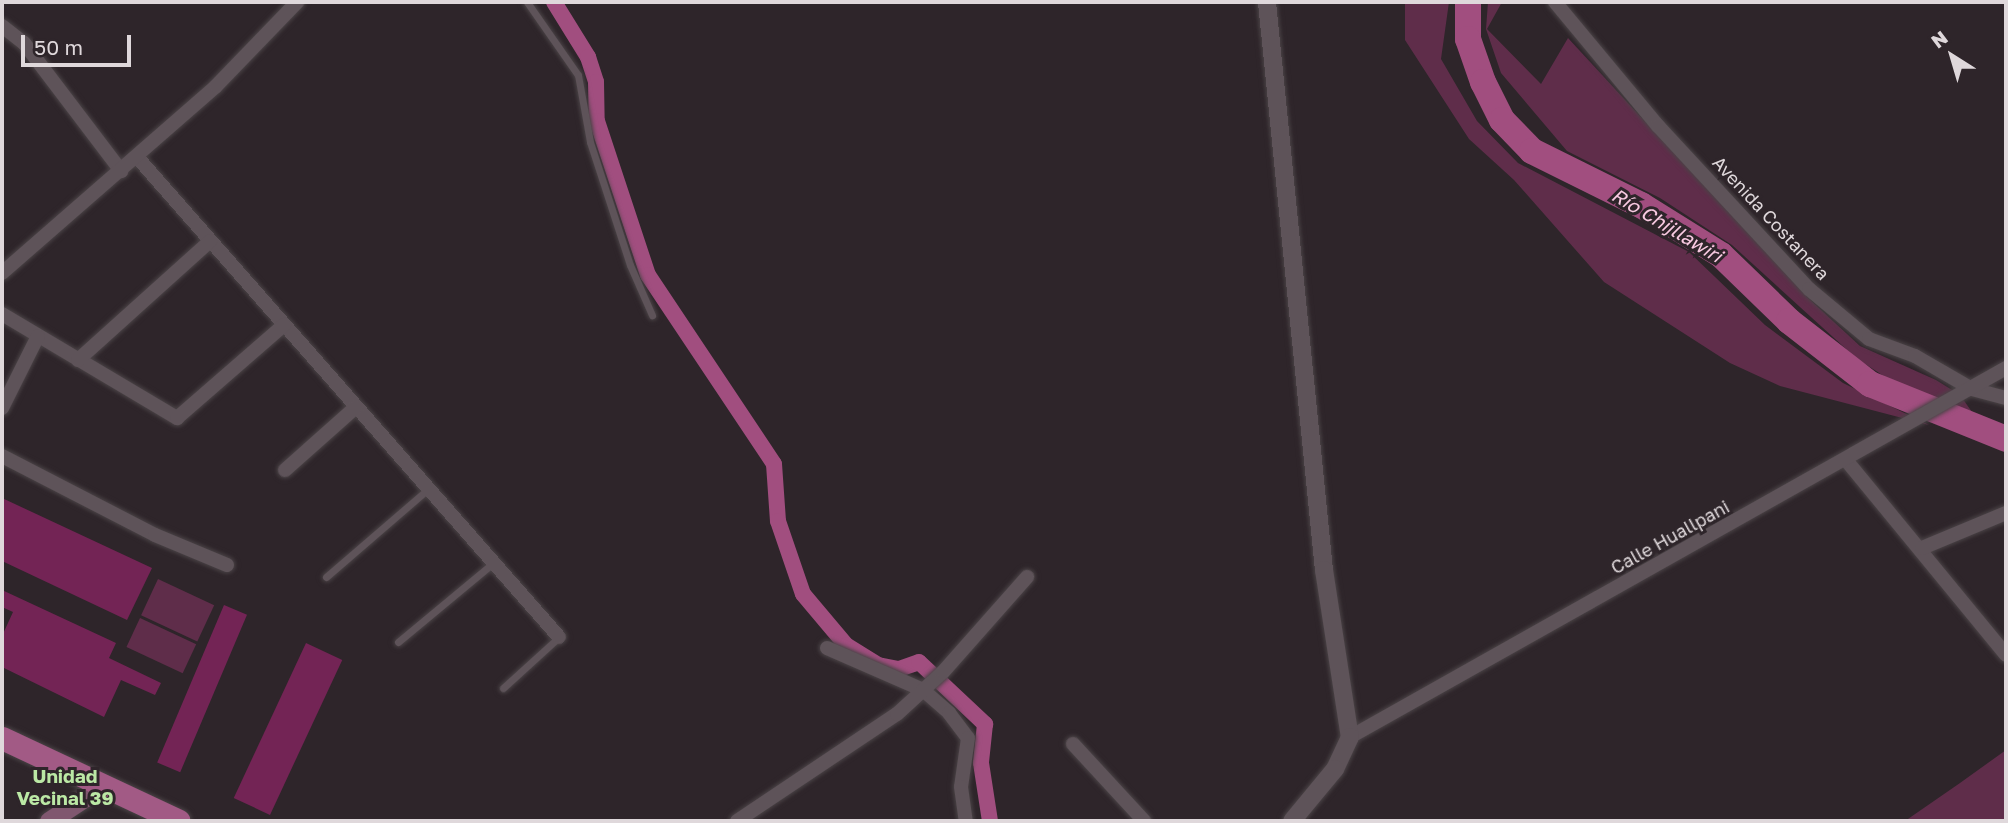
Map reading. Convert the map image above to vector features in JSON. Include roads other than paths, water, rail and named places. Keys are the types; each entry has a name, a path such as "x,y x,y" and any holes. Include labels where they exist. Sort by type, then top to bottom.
{"main road":[{"path":"2,738 179,821"},
{"path":"49,821 102,786"}],"street":[{"path":"2,273 216,86 297,2"},
{"path":"1267,2 1324,570 1350,737 1335,769 1292,821"},
{"name":"Avenida Costanera","path":"1555,2 1658,126 1809,289 1869,339 1915,356 1972,389 2006,398"},
{"path":"2,26 24,43 121,171"},
{"path":"137,157 559,637"},
{"path":"78,360 210,241"},
{"path":"2,314 177,418 284,325"},
{"path":"2,408 38,336"},
{"name":"Calle Huallpani","path":"1350,737 2006,368"},
{"path":"285,470 356,407"},
{"path":"2,456 155,535 227,565"},
{"path":"1846,460 1922,548 2006,655"},
{"path":"1922,548 2006,513"},
{"path":"737,821 897,714 943,673 1027,577"},
{"path":"827,648 927,687 949,713 968,738 961,787 966,821"},
{"path":"1073,744 1144,821"}],"lane":[{"path":"527,2 578,75 590,142 630,265 652,315"},
{"path":"326,577 429,488"},
{"path":"398,642 494,562"},
{"path":"503,688 559,637"}],"waterway":[{"path":"554,2 588,57 596,82 597,121 648,275 774,464 778,521 803,594 846,645 878,665 899,669 919,662 985,724 981,763 990,821"},
{"name":"Río Chijllawiri","path":"1468,2 1468,39 1483,82 1502,120 1532,151 1641,205 1721,255 1789,321 1870,384 2006,439"}],"district":[{"name":"Unidad Vecinal 39","path":"65,787"}]}
